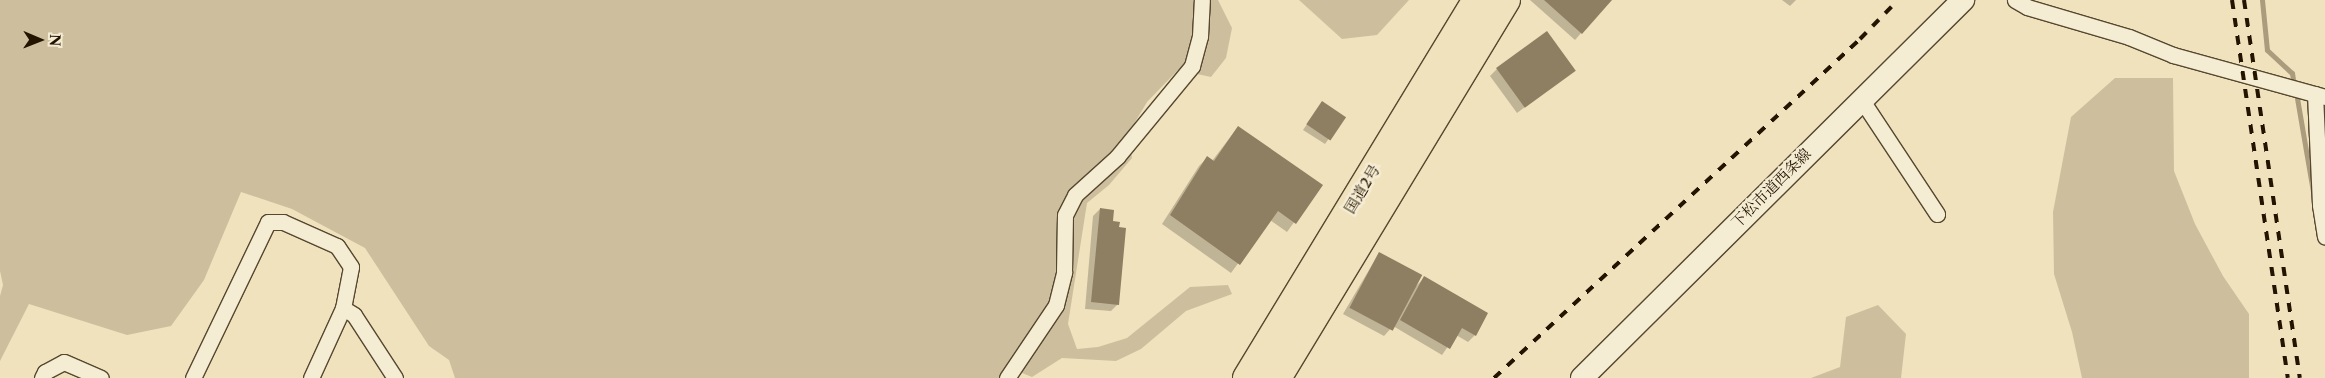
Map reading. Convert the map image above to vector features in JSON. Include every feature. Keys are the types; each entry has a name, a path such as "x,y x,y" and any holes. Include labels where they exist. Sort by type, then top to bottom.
{"highway":[{"name":"国道2号","path":"1248,376 1477,0"},
{"name":"国道2号","path":"1277,378 1506,0"}],"street":[{"path":"1007,378 1056,305 1064,272 1066,215 1075,195 1117,157 1192,66 1200,36 1202,0"},
{"name":"下松市道西条線","path":"1582,378 1861,99 1963,0"},
{"path":"2015,0 2027,7 2129,36 2173,55 2320,96 2320,205 2325,237"},
{"path":"1861,99 1937,214"},
{"path":"193,378 268,222 283,222 337,246 351,267 343,308 311,378"},
{"path":"343,308 354,315 395,378"},
{"path":"42,378 45,372 64,362 101,378"}],"shaded area":[{"path":"0,0 1218,0 1232,28 1226,58 1211,77 1178,70 1147,102 1128,134 1132,158 1109,185 1087,203 1068,324 1077,349 1098,347 1127,338 1190,287 1228,285 1232,294 1186,311 1141,349 1116,361 1062,358 1032,377 1005,366 1003,378 455,378 449,360 429,346 365,248 292,209 241,192 204,280 171,326 127,335 29,304 0,361 0,296 3,285 0,271"},
{"path":"1299,0 1409,0 1377,35 1342,39"},
{"path":"2115,78 2173,78 2174,171 2195,224 2223,276 2249,314 2249,378 2082,378 2072,332 2054,274 2053,212 2071,117"},
{"path":"1878,305 1906,334 1901,378 1811,378 1840,367 1846,317"}],"building":[{"path":"1544,0 1612,0 1582,34"},
{"path":"1547,31 1576,71 1525,108 1496,68"},
{"path":"1322,101 1346,117 1330,140 1306,124"},
{"path":"1238,126 1323,185 1296,224 1278,211 1240,265 1170,215 1207,156 1214,161"},
{"path":"1100,208 1114,210 1113,221 1120,222 1119,227 1126,228 1119,305 1091,302"},
{"path":"1379,252 1422,275 1393,331 1349,308"},
{"path":"1424,276 1488,313 1476,336 1462,328 1450,349 1400,320"}],"waterway":[{"path":"2262,0 2267,50 2292,73 2293,79"},
{"path":"2297,98 2313,192"}],"railway":[{"path":"1494,378 1860,39 1898,0"},
{"path":"2232,0 2288,378"},
{"path":"2244,0 2300,378"}]}
